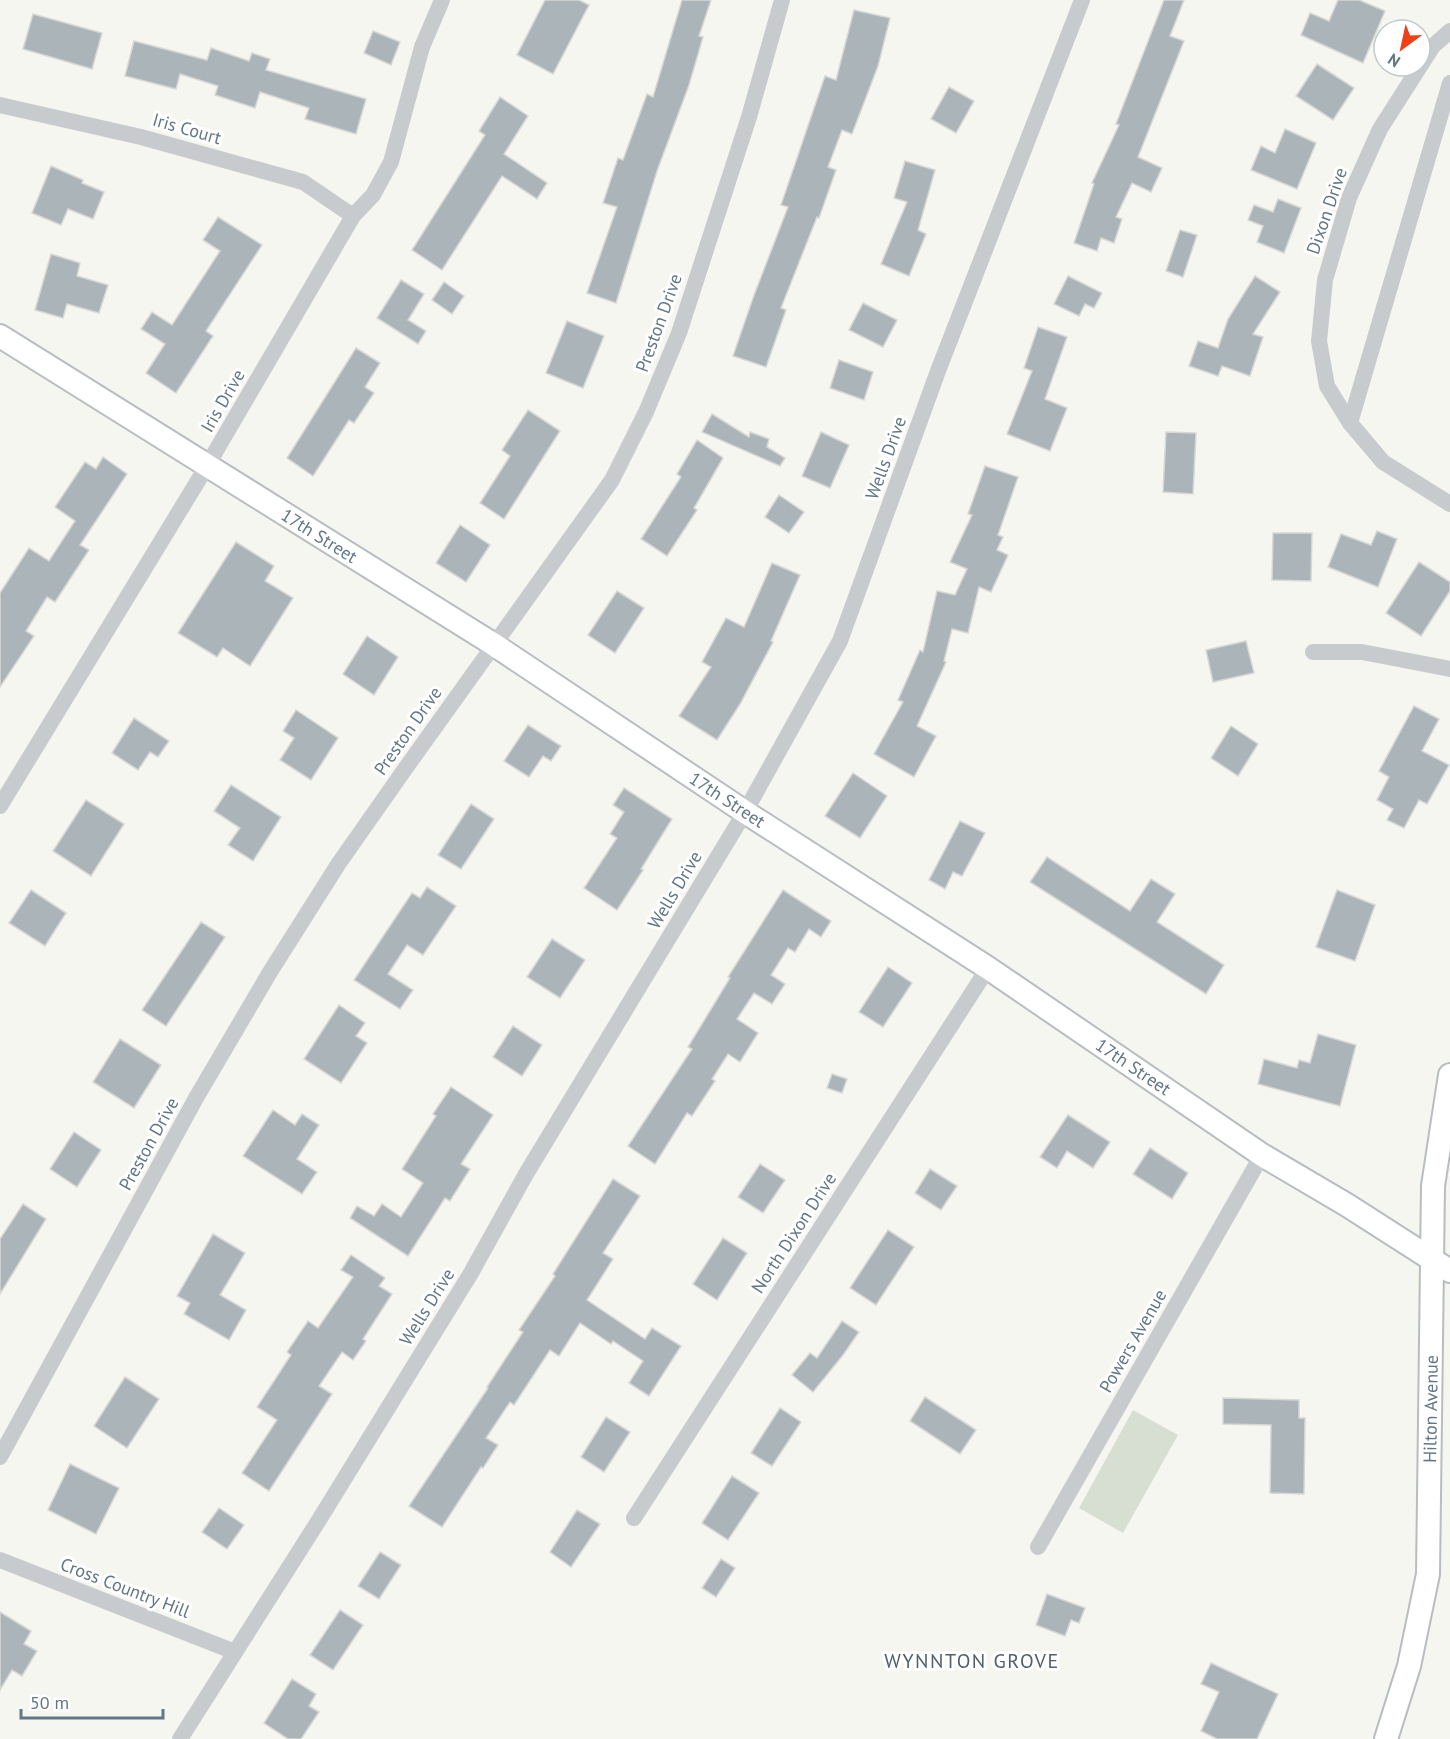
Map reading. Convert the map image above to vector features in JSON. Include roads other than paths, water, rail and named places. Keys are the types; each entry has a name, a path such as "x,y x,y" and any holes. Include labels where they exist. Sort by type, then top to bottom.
{"street":[{"name":"Iris Drive","path":"0,806 207,466 353,216 373,195 391,162 422,47 442,0"},
{"name":"Preston Drive","path":"0,1457 185,1119 270,972 339,863 612,480 646,412 679,333 749,117 782,0"},
{"name":"Wells Drive","path":"180,1739 471,1273 526,1174 745,812 840,641 938,371 1082,0"},
{"name":"Dixon Drive","path":"1450,31 1433,46 1380,129 1348,198 1326,280 1319,342 1327,386 1350,423 1383,462 1450,504"},
{"path":"1350,423 1450,83"},
{"name":"Iris Court","path":"0,105 141,136 303,182 353,216"},
{"name":"17th Street","path":"0,336 494,644 745,812 988,968 1262,1155 1347,1205 1441,1265"},
{"path":"1313,652 1362,652 1450,669"},
{"name":"North Dixon Drive","path":"634,1518 988,968"},
{"name":"Hilton Avenue","path":"1386,1739 1408,1666 1428,1574 1432,1363 1441,1265 1433,1186 1450,1075"},
{"name":"Powers Avenue","path":"1038,1547 1262,1155"},
{"name":"Cross Country Hill","path":"0,1560 236,1652"}],"district":[{"name":"WYNNTON GROVE","path":"972,1661"}]}
